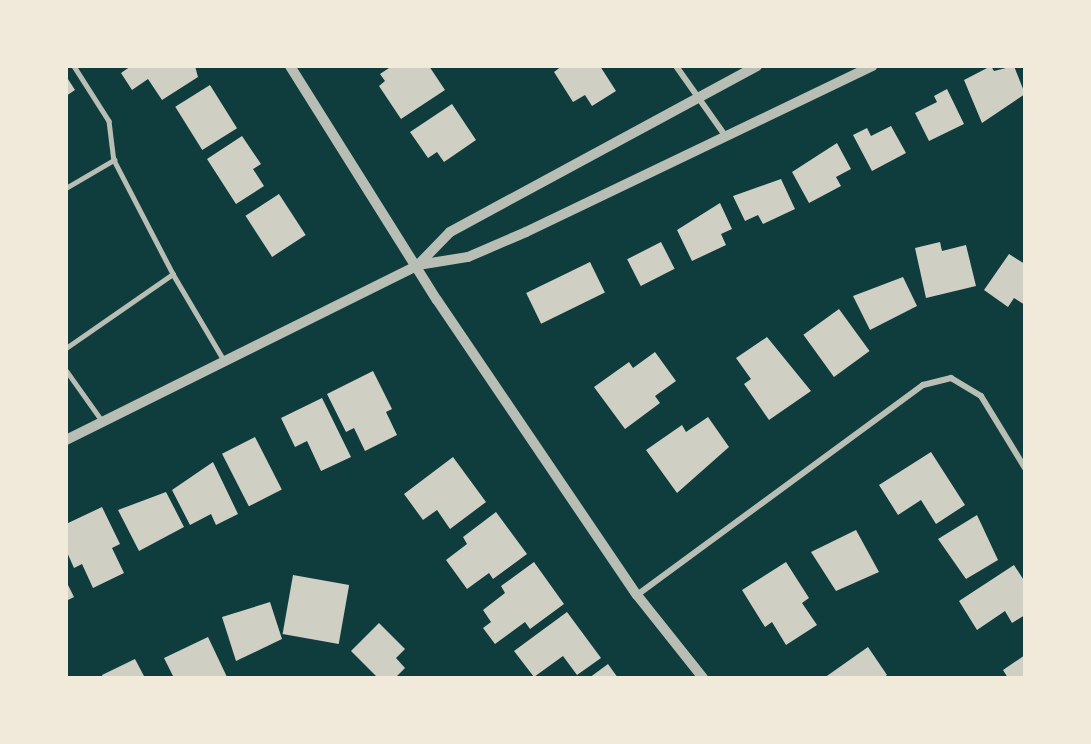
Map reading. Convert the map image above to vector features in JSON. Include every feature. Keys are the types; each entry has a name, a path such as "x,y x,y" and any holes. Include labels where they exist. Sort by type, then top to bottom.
{"street":[{"path":"290,66 417,265 637,595 703,678"},
{"path":"676,66 726,137"},
{"path":"417,265 450,232 696,96 757,66"},
{"path":"66,440 417,265 468,257 872,66"},
{"path":"637,595 923,385 951,378 981,396 1025,468"}],"lane":[{"path":"74,66 109,121 114,160 173,274 225,362"},
{"path":"66,188 114,160"},
{"path":"66,348 173,274"},
{"path":"66,370 103,422"}],"building":[{"path":"131,66 195,66 198,77 162,100 148,79 132,90 121,73"},
{"path":"392,66 429,66 445,90 401,119 379,86 385,81 380,74"},
{"path":"562,66 600,66 616,91 592,106 585,95 573,102 554,72"},
{"path":"991,66 994,71 1014,66 1025,94 982,123 964,80"},
{"path":"66,76 75,90 66,96"},
{"path":"210,85 237,128 202,150 175,107"},
{"path":"947,89 964,124 929,141 915,113 937,102 934,96"},
{"path":"452,104 476,140 444,162 437,152 428,158 410,132"},
{"path":"891,126 906,153 872,171 853,135 867,128 871,136"},
{"path":"242,136 261,164 253,169 264,186 236,204 207,159"},
{"path":"837,143 851,169 836,177 841,186 809,203 792,172"},
{"path":"781,179 795,209 763,224 758,215 745,221 733,196"},
{"path":"279,194 306,235 272,257 245,216"},
{"path":"720,203 732,229 721,234 726,245 692,261 677,230"},
{"path":"661,242 675,269 641,286 627,259"},
{"path":"940,242 942,251 966,245 976,286 926,298 915,248"},
{"path":"1009,254 1025,264 1025,305 1014,298 1008,307 984,290"},
{"path":"590,262 605,293 541,324 526,293"},
{"path":"903,277 917,306 870,330 853,296"},
{"path":"839,309 870,351 834,377 803,335"},
{"path":"767,337 811,391 769,420 744,384 751,379 736,358"},
{"path":"655,352 676,381 655,396 660,403 625,429 594,387 629,362 633,368"},
{"path":"373,371 392,409 386,412 397,435 365,451 354,428 346,432 327,394"},
{"path":"322,398 351,457 321,471 307,441 295,447 281,418"},
{"path":"708,417 729,447 677,493 646,450 682,425 686,432"},
{"path":"255,437 282,490 249,506 222,454"},
{"path":"931,452 965,505 936,524 921,500 898,515 879,485"},
{"path":"453,457 486,502 450,529 437,510 423,520 404,494"},
{"path":"213,462 238,514 216,525 211,514 190,525 172,490"},
{"path":"166,492 184,527 139,551 118,510"},
{"path":"102,507 120,544 112,548 124,573 93,588 82,564 74,568 66,550 66,524"},
{"path":"496,512 527,554 493,579 489,573 467,589 446,560 467,544 463,537"},
{"path":"977,515 998,560 966,579 938,539"},
{"path":"856,530 879,572 836,591 811,552"},
{"path":"534,562 564,604 530,629 525,622 495,644 483,628 491,622 483,610 505,593 501,586"},
{"path":"786,562 809,598 802,603 817,625 786,645 772,622 765,627 742,590"},
{"path":"1014,565 1025,582 1025,615 1012,623 1005,611 977,630 959,601"},
{"path":"293,575 349,585 339,644 283,634"},
{"path":"66,581 74,597 66,601"},
{"path":"270,602 282,639 236,661 222,617"},
{"path":"567,612 601,658 577,675 563,656 534,677 514,651"},
{"path":"379,623 405,649 396,658 405,668 395,678 378,678 351,651"},
{"path":"208,637 227,677 174,678 164,658"},
{"path":"868,647 887,675 883,678 824,678"},
{"path":"1025,655 1025,678 1008,678 1003,670"},
{"path":"135,659 145,678 103,678 102,675"},
{"path":"608,664 618,678 589,678"}]}
